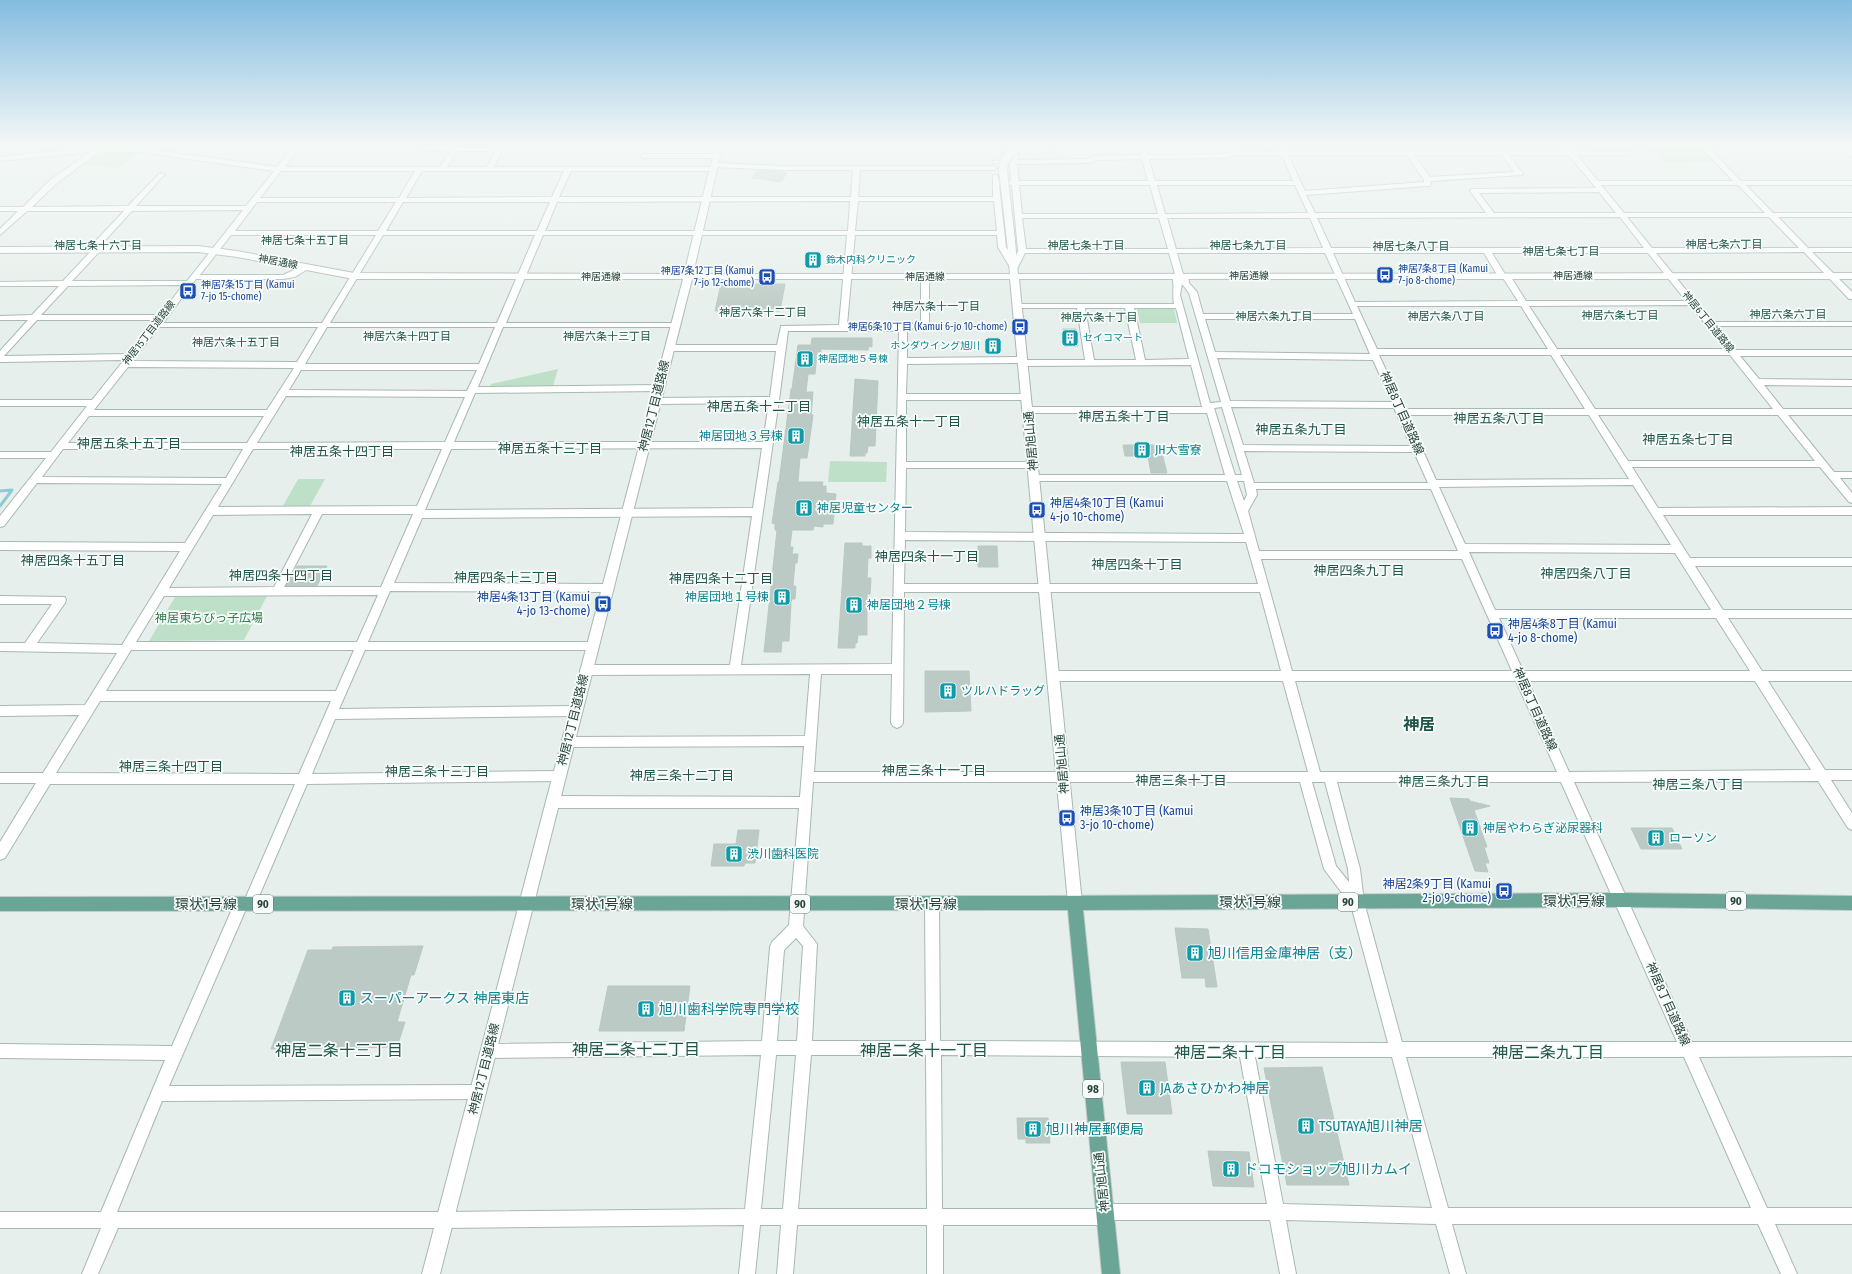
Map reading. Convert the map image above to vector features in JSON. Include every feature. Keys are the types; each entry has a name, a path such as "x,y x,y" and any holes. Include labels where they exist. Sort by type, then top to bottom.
{"main road":[{"name":"環状1号線","path":"0,904 932,904 1621,900 1852,902"},
{"name":"神居旭山通","path":"1075,903 1111,1274"}],"street":[{"path":"0,233 32,203"},
{"path":"0,357 66,284 135,203"},
{"name":"神居15丁目道路線","path":"2,519 251,203"},
{"path":"0,854 398,203"},
{"path":"90,1274 158,1094 332,714 552,203"},
{"name":"神居12丁目道路線","path":"431,1274 699,234 705,203"},
{"path":"843,328 854,203"},
{"path":"997,203 1002,247 1014,272"},
{"name":"神居旭山通","path":"1007,203 1018,306 1075,903"},
{"path":"1014,272 1022,251 1017,203"},
{"path":"1159,203 1180,276 1193,292 1249,482 1252,495 1244,511"},
{"name":"神居8丁目道路線","path":"1306,203 1359,317 1789,1274"},
{"path":"1483,203 1492,216"},
{"name":"神居6丁目道路線","path":"1611,203 1852,500"},
{"path":"1761,203 1852,297"},
{"path":"0,209 247,208"},
{"path":"1018,216 1852,215"},
{"path":"228,233 1000,233"},
{"name":"神居通線","path":"0,250 214,250 354,276 925,277 1014,272 1180,276 1852,276"},
{"path":"1022,251 1852,250"},
{"path":"1487,251 1523,303 1852,824"},
{"path":"0,284 66,284 283,277 307,267"},
{"path":"1180,276 1176,295 1194,362 1231,479 1244,511 1288,675 1330,869 1357,902"},
{"path":"735,670 775,400 784,328 903,328 907,326 926,325 925,277"},
{"path":"1353,304 1692,303"},
{"path":"1018,306 1179,306"},
{"path":"1081,306 1090,362"},
{"path":"1129,306 1141,363"},
{"path":"1200,316 1359,317"},
{"path":"0,318 162,317"},
{"path":"1709,324 1852,324"},
{"path":"156,325 675,325"},
{"path":"897,723 903,328"},
{"path":"669,348 782,348"},
{"path":"1212,355 1376,355 1554,352 1852,353"},
{"path":"0,357 299,366 481,367"},
{"path":"902,361 1194,362"},
{"path":"1756,382 1852,383"},
{"path":"282,393 471,392 659,388"},
{"path":"902,397 1026,397"},
{"path":"655,401 775,400"},
{"path":"0,403 95,403"},
{"path":"1028,410 1209,408 1226,404 1591,411 1852,412"},
{"path":"86,413 270,413"},
{"path":"61,446 768,445"},
{"path":"1239,448 1418,449"},
{"path":"0,455 53,455"},
{"path":"1624,464 1822,464"},
{"path":"901,465 1033,465"},
{"path":"1831,475 1852,475"},
{"path":"1034,478 1231,479 1249,482 1434,484 1636,482"},
{"path":"34,480 229,481"},
{"path":"210,511 626,513 758,512"},
{"path":"277,592 319,511"},
{"path":"1654,512 1852,511"},
{"path":"900,536 1251,538"},
{"path":"0,546 188,546"},
{"path":"1255,555 1678,549"},
{"path":"1686,562 1852,562"},
{"path":"161,592 607,588"},
{"path":"899,588 1264,588"},
{"path":"0,600 61,600 28,648"},
{"path":"1492,614 1852,614"},
{"path":"0,647 592,646"},
{"path":"586,670 898,669"},
{"path":"747,1274 769,1048 776,947 796,928 816,670"},
{"path":"1053,676 1852,676"},
{"path":"97,696 339,696"},
{"path":"0,711 88,710"},
{"path":"332,714 576,711"},
{"path":"568,742 810,741"},
{"path":"808,777 1565,777 1852,775"},
{"path":"0,778 303,779 559,776"},
{"path":"1329,776 1354,869 1357,902 1458,1274"},
{"path":"552,802 806,803"},
{"path":"932,904 935,1274"},
{"path":"785,1274 804,1048 810,944 796,928"},
{"path":"488,1051 769,1048 1089,1048 1246,1050 1852,1049"},
{"path":"1246,1050 1288,1274"},
{"path":"0,1051 176,1053"},
{"path":"158,1094 478,1092"},
{"path":"0,1220 445,1220 935,1217 1277,1212 1442,1216 1852,1216"}],"green space":[{"path":"1137,309 1174,309 1177,323 1140,323"},
{"path":"558,369 553,386 490,387 491,384"},
{"path":"830,461 887,462 886,482 828,482"},
{"path":"298,479 325,479 310,506 283,506"},
{"name":"神居東ちびっ子広場","path":"267,596 244,640 149,641 175,597"}],"building":[{"path":"721,284 785,284 780,311 715,311"},
{"name":"セイコマート","path":"1063,329 1076,329 1078,346 1064,346"},
{"path":"812,338 872,338 872,347 869,346 868,350 821,349 821,352 817,352 815,374 808,374 806,392 813,392 811,415 813,415 807,458 800,458 798,482 823,482 822,486 826,486 826,493 836,494 833,524 823,524 823,527 814,526 813,530 792,530 790,547 793,547 792,554 798,554 797,563 795,563 793,585 796,587 795,599 792,599 791,602 789,641 782,641 781,652 764,652 777,530 775,530 775,524 772,523 791,389 798,345 811,345"},
{"path":"855,379 878,381 875,446 868,446 865,456 850,456"},
{"path":"1123,445 1160,445 1167,473 1151,473 1148,456 1125,456"},
{"name":"神居団地２号棟","path":"845,543 862,543 862,546 871,546 871,558 868,558 867,578 871,578 870,594 867,594 867,635 858,635 855,648 838,648"},
{"path":"978,546 997,546 998,567 978,567"},
{"path":"297,566 327,566 317,586 286,586"},
{"name":"ツルハドラッグ","path":"925,671 969,671 971,711 925,712"},
{"name":"神居やわらぎ泌尿器科","path":"1450,798 1469,799 1470,801 1490,806 1474,810 1487,847 1484,847 1489,863 1485,863 1488,872 1475,871"},
{"name":"ローソン","path":"1631,828 1672,828 1682,849 1641,849"},
{"name":"渋川歯科医院","path":"738,830 759,830 755,863 745,863 744,866 711,866 714,844 736,844"},
{"name":"旭川信用金庫神居（支）","path":"1175,928 1208,929 1217,987 1206,987 1205,978 1182,978"},
{"name":"スーパーアークス 神居東店","path":"423,946 414,975 411,975 397,1022 405,1022 397,1047 271,1049 308,950 332,950 333,947"},
{"name":"旭川歯科学院専門学校","path":"608,986 690,986 684,1031 599,1031"},
{"name":"JAあさひかわ神居","path":"1121,1062 1165,1062 1172,1114 1127,1114"},
{"name":"TSUTAYA旭川神居","path":"1322,1067 1349,1185 1287,1185 1264,1068"},
{"name":"旭川神居郵便局","path":"1017,1118 1048,1118 1050,1143 1026,1143 1026,1139 1018,1139"},
{"name":"ドコモショップ旭川カムイ","path":"1208,1151 1249,1152 1254,1187 1213,1186"}],"waterway":[{"path":"0,491 12,490 0,506"}],"place":[{"name":"鈴木内科クリニック","path":"813,260"},
{"name":"神居7条8丁目 (Kamui 7-jo 8-chome)","path":"1385,275"},
{"name":"神居7条12丁目 (Kamui 7-jo 12-chome)","path":"767,277"},
{"name":"神居7条15丁目 (Kamui 7-jo 15-chome)","path":"188,291"},
{"name":"神居6条10丁目 (Kamui 6-jo 10-chome)","path":"1020,327"},
{"name":"セイコマート","path":"1070,338"},
{"name":"ホンダウイング旭川","path":"993,346"},
{"name":"神居団地５号棟","path":"805,359"},
{"name":"神居団地３号棟","path":"796,436"},
{"name":"JH大雪寮","path":"1142,450"},
{"name":"神居児童センター","path":"804,508"},
{"name":"神居4条10丁目 (Kamui 4-jo 10-chome)","path":"1037,510"},
{"name":"神居団地１号棟","path":"782,597"},
{"name":"神居4条13丁目 (Kamui 4-jo 13-chome)","path":"603,604"},
{"name":"神居団地２号棟","path":"854,605"},
{"name":"神居4条8丁目 (Kamui 4-jo 8-chome)","path":"1495,631"},
{"name":"ツルハドラッグ","path":"948,691"},
{"name":"神居3条10丁目 (Kamui 3-jo 10-chome)","path":"1067,818"},
{"name":"神居やわらぎ泌尿器科","path":"1470,828"},
{"name":"ローソン","path":"1656,838"},
{"name":"渋川歯科医院","path":"734,854"},
{"name":"神居2条9丁目 (Kamui 2-jo 9-chome)","path":"1504,891"},
{"name":"旭川信用金庫神居（支）","path":"1195,953"},
{"name":"スーパーアークス 神居東店","path":"347,998"},
{"name":"旭川歯科学院専門学校","path":"646,1009"},
{"name":"JAあさひかわ神居","path":"1147,1088"},
{"name":"TSUTAYA旭川神居","path":"1306,1126"},
{"name":"旭川神居郵便局","path":"1033,1129"},
{"name":"ドコモショップ旭川カムイ","path":"1231,1169"}],"district":[{"name":"神居七条十五丁目","path":"305,240"},
{"name":"神居七条六丁目","path":"1724,244"},
{"name":"神居七条十六丁目","path":"98,245"},
{"name":"神居七条十丁目","path":"1086,245"},
{"name":"神居七条九丁目","path":"1248,245"},
{"name":"神居七条八丁目","path":"1411,246"},
{"name":"神居七条七丁目","path":"1561,251"},
{"name":"神居六条十一丁目","path":"936,306"},
{"name":"神居六条十二丁目","path":"763,312"},
{"name":"神居六条六丁目","path":"1788,314"},
{"name":"神居六条七丁目","path":"1620,315"},
{"name":"神居六条九丁目","path":"1274,316"},
{"name":"神居六条八丁目","path":"1446,316"},
{"name":"神居六条十丁目","path":"1099,317"},
{"name":"神居六条十四丁目","path":"407,336"},
{"name":"神居六条十三丁目","path":"607,336"},
{"name":"神居六条十五丁目","path":"236,342"},
{"name":"神居五条十二丁目","path":"759,406"},
{"name":"神居五条十丁目","path":"1124,416"},
{"name":"神居五条八丁目","path":"1499,418"},
{"name":"神居五条十一丁目","path":"909,421"},
{"name":"神居五条九丁目","path":"1301,429"},
{"name":"神居五条七丁目","path":"1688,439"},
{"name":"神居五条十五丁目","path":"129,443"},
{"name":"神居五条十三丁目","path":"550,448"},
{"name":"神居五条十四丁目","path":"342,451"},
{"name":"神居四条十一丁目","path":"927,556"},
{"name":"神居四条十五丁目","path":"73,560"},
{"name":"神居四条十丁目","path":"1137,564"},
{"name":"神居四条九丁目","path":"1359,570"},
{"name":"神居四条八丁目","path":"1586,573"},
{"name":"神居四条十四丁目","path":"281,575"},
{"name":"神居四条十三丁目","path":"506,577"},
{"name":"神居四条十二丁目","path":"721,578"},
{"name":"神居","path":"1419,724"},
{"name":"神居三条十四丁目","path":"171,766"},
{"name":"神居三条十一丁目","path":"934,770"},
{"name":"神居三条十三丁目","path":"437,771"},
{"name":"神居三条十二丁目","path":"682,775"},
{"name":"神居三条十丁目","path":"1181,780"},
{"name":"神居三条九丁目","path":"1444,781"},
{"name":"神居三条八丁目","path":"1698,784"},
{"name":"神居二条十二丁目","path":"636,1049"},
{"name":"神居二条十三丁目","path":"339,1050"},
{"name":"神居二条十一丁目","path":"924,1050"},
{"name":"神居二条十丁目","path":"1230,1052"},
{"name":"神居二条九丁目","path":"1548,1052"}]}
